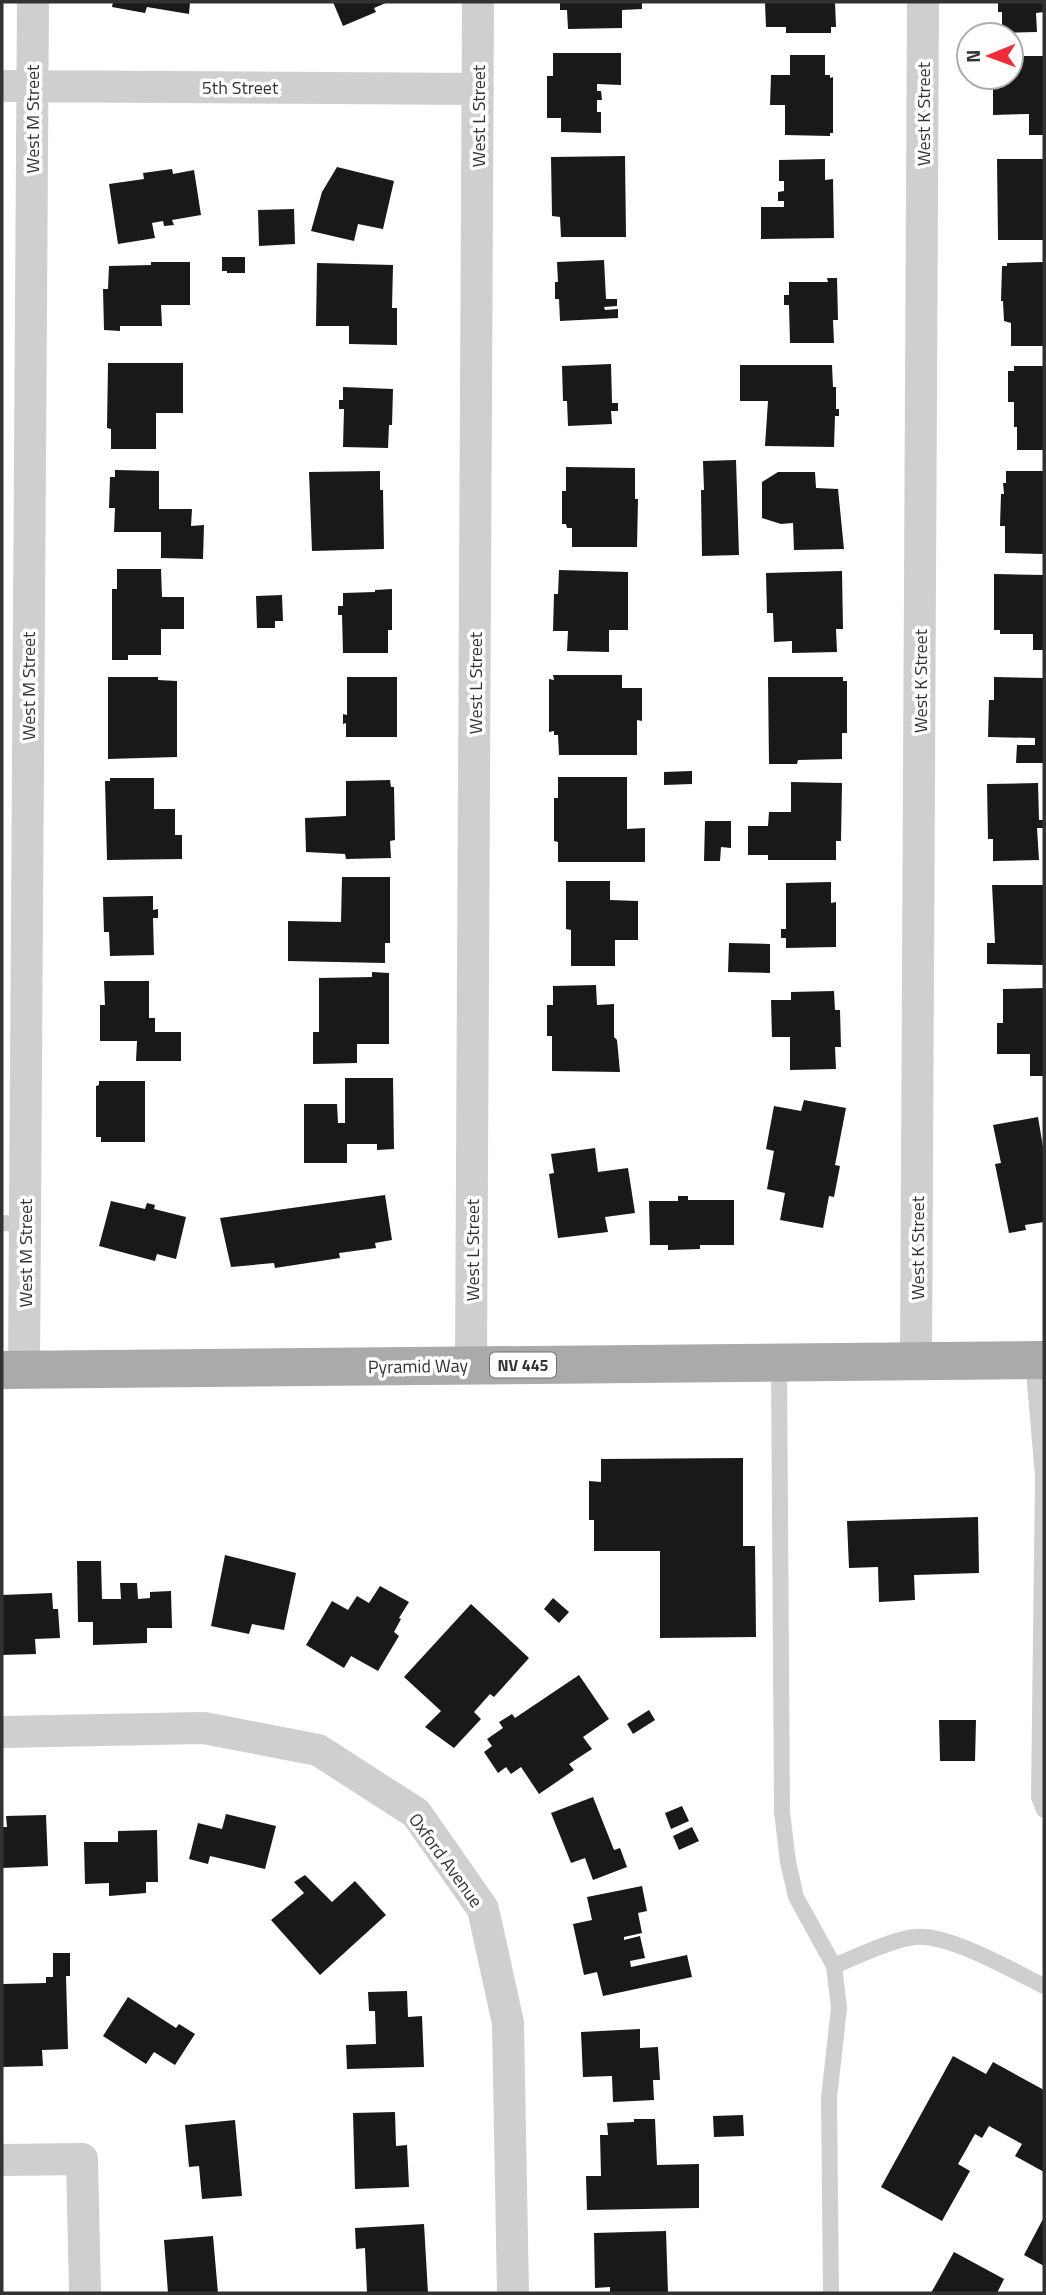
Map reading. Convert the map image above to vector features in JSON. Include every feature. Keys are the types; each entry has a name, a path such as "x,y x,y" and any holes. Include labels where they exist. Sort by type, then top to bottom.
{"main road":[{"name":"Pyramid Way","path":"13,1370 1039,1360"}],"street":[{"name":"West M Street","path":"13,1370 17,86 33,2"},
{"name":"West L Street","path":"471,1365 478,2"},
{"name":"West K Street","path":"916,1361 923,2"},
{"name":"5th Street","path":"17,86 478,89"},
{"name":"Oxford Avenue","path":"2,1732 204,1728 318,1750 416,1813 483,1909 508,2023 513,2293"},
{"path":"2,2160 82,2159 85,2293"}],"lane":[{"path":"1039,1360 1043,1476 1039,1797 1044,1810"},
{"path":"779,1362 782,1812 788,1862 796,1897 834,1966 839,2008 829,2098 831,2293"},
{"path":"834,1966 915,1936 949,1942 1044,1986"}],"building":[{"path":"113,2 190,2 189,14 147,7 145,13 112,7"},
{"path":"333,2 388,2 374,8 376,12 343,26"},
{"path":"560,2 642,2 642,9 622,10 622,28 568,29 567,10 560,10"},
{"path":"835,2 836,27 831,27 831,33 786,33 786,27 766,27 765,3"},
{"path":"998,2 1044,2 1044,12 1036,13 1037,32 1025,32 1025,21 1002,21 1002,12 998,12"},
{"path":"553,53 621,53 621,85 597,84 602,100 597,100 597,112 601,112 601,133 561,132 561,118 547,118 547,76 553,76"},
{"path":"790,55 825,55 825,75 833,77 833,133 830,133 830,136 785,135 785,105 770,105 771,75 790,75"},
{"path":"1025,56 1044,56 1044,135 1029,135 1029,114 993,115 993,91 1025,91"},
{"path":"625,156 626,237 561,237 560,217 552,216 551,157"},
{"path":"825,159 825,180 833,179 834,238 761,239 761,207 784,207 784,201 778,201 778,192 784,191 784,181 779,181 779,160"},
{"path":"997,159 1044,159 1044,240 998,240"},
{"path":"337,167 394,181 383,229 358,224 354,241 311,231 322,192"},
{"path":"172,169 173,174 194,170 201,215 172,220 174,225 164,226 163,221 152,223 155,238 118,244 109,184 144,179 143,173"},
{"path":"294,209 295,244 259,246 258,210"},
{"path":"222,257 245,257 245,273 222,271"},
{"path":"604,260 606,299 617,299 617,306 604,307 605,310 618,309 618,318 560,321 559,299 555,299 557,262"},
{"path":"151,262 190,262 190,305 161,305 162,326 120,326 120,331 104,330 103,289 108,289 109,266 151,265"},
{"path":"1044,262 1044,346 1011,346 1011,323 1004,321 1001,301 1002,266 1007,266 1007,263"},
{"path":"317,263 393,265 392,308 397,308 397,345 349,344 349,326 316,326"},
{"path":"827,278 837,278 838,320 833,320 834,343 790,343 789,305 784,305 784,295 789,295 789,282 828,282"},
{"path":"108,363 183,363 183,413 156,413 156,449 111,449 111,429 107,428"},
{"path":"611,364 612,403 618,403 618,411 611,411 612,424 568,426 567,401 563,401 562,366"},
{"path":"740,365 832,365 836,409 839,409 839,416 835,416 834,447 765,446 768,401 740,401"},
{"path":"1014,366 1044,366 1044,450 1017,450 1014,402 1008,402 1008,371 1014,371"},
{"path":"343,387 393,389 388,448 343,447 344,409 339,409 339,400 343,400"},
{"path":"736,460 739,555 702,556 703,461"},
{"path":"566,467 635,468 635,499 638,499 637,547 572,547 572,528 562,524 562,491 566,491"},
{"path":"115,470 159,471 159,509 192,509 191,526 204,525 203,559 161,558 161,532 114,532 115,508 109,508 110,477 115,477"},
{"path":"380,471 384,549 312,551 309,472"},
{"path":"1006,471 1044,471 1044,554 1005,553 1005,526 1000,526 1001,494 1004,494"},
{"path":"778,472 815,472 816,488 838,489 844,549 794,550 793,523 781,524 762,518 762,482"},
{"path":"117,569 161,569 162,597 184,597 184,629 161,629 161,655 128,655 128,660 112,660 112,589 117,589"},
{"path":"559,570 628,572 628,630 609,630 609,652 567,651 568,631 553,631 554,594 558,594"},
{"path":"842,571 843,629 836,629 837,652 792,653 792,641 774,642 773,613 767,613 766,573"},
{"path":"994,574 1044,575 1044,650 1033,650 1033,634 1000,634 1000,630 994,630"},
{"path":"392,589 392,630 388,630 388,653 343,653 342,615 338,615 338,606 343,606 343,593"},
{"path":"282,595 283,621 275,621 275,628 257,628 256,596"},
{"path":"553,675 622,675 622,688 642,688 642,721 637,720 637,755 559,755 558,735 554,735 554,731 549,732 549,679 554,680"},
{"path":"108,677 158,677 158,680 177,681 177,757 108,759"},
{"path":"347,677 397,677 397,737 346,737 343,714 347,715"},
{"path":"768,677 843,677 843,681 847,681 847,733 842,733 842,759 769,764"},
{"path":"994,677 1044,678 1044,763 1016,763 1017,745 1035,745 1035,738 988,737 989,700 994,700"},
{"path":"692,771 692,784 664,785 664,772"},
{"path":"558,777 627,777 627,829 645,828 645,862 558,862 558,842 554,841 554,798 558,798"},
{"path":"110,778 154,778 154,809 175,809 175,835 182,835 182,859 107,860 105,781 110,781"},
{"path":"390,780 391,787 394,787 395,840 390,841 391,858 346,859 345,854 306,852 305,818 346,816 346,781"},
{"path":"791,782 842,783 841,841 836,841 836,860 768,860 768,855 748,855 748,826 768,826 769,812 791,812"},
{"path":"1038,783 1039,820 1044,820 1044,828 1037,828 1039,860 993,861 993,839 988,839 987,784"},
{"path":"705,821 731,821 731,848 721,847 720,861 704,861"},
{"path":"342,877 390,877 390,943 385,943 385,963 288,961 288,921 341,922"},
{"path":"566,881 610,881 610,900 638,901 638,940 615,940 615,966 571,966 571,930 566,929"},
{"path":"831,882 831,903 836,902 836,947 786,948 786,938 781,938 781,929 786,929 786,883"},
{"path":"992,885 1043,885 1043,965 987,964 987,943 995,943"},
{"path":"153,896 153,910 158,909 158,918 153,918 154,955 110,956 109,932 104,932 103,897"},
{"path":"729,943 770,944 770,973 728,972"},
{"path":"372,972 389,973 389,1044 357,1044 357,1063 313,1064 313,1032 319,1032 319,978 372,977"},
{"path":"104,981 149,981 149,1018 155,1018 155,1032 181,1032 181,1061 136,1061 137,1041 100,1041 100,1005 105,1005"},
{"path":"596,985 597,1005 614,1004 614,1037 617,1040 620,1072 552,1071 552,1036 547,1036 547,1005 553,1005 553,986"},
{"path":"1044,988 1044,1076 1030,1076 1030,1054 997,1054 997,1023 1003,1023 1003,989"},
{"path":"834,991 835,1010 840,1010 841,1047 835,1047 836,1069 790,1070 790,1037 772,1037 771,1000 791,1000 791,992"},
{"path":"345,1078 393,1078 394,1149 377,1150 377,1144 347,1144 347,1163 304,1163 304,1104 337,1104 338,1123 345,1123"},
{"path":"99,1081 145,1081 145,1142 101,1142 101,1137 96,1137 96,1086"},
{"path":"804,1100 846,1108 835,1165 840,1166 834,1197 829,1196 823,1228 780,1220 785,1193 767,1189 774,1151 766,1149 774,1106 801,1111"},
{"path":"1038,1117 1044,1153 1044,1222 1025,1225 1026,1230 1009,1233 995,1164 1001,1163 993,1125"},
{"path":"595,1148 598,1172 628,1168 635,1213 605,1217 608,1232 558,1238 549,1174 554,1173 551,1154"},
{"path":"385,1195 392,1240 375,1243 376,1248 339,1253 340,1258 275,1268 274,1263 231,1267 220,1218"},
{"path":"678,1196 688,1196 688,1200 734,1200 734,1245 700,1245 700,1249 668,1250 668,1245 650,1245 649,1201 678,1201"},
{"path":"111,1201 145,1209 147,1203 155,1205 154,1209 186,1217 176,1259 157,1254 155,1261 99,1246"},
{"path":"743,1458 743,1546 755,1546 756,1637 660,1638 660,1551 594,1551 594,1520 589,1520 589,1481 601,1482 601,1459"},
{"path":"978,1517 979,1573 914,1575 915,1600 879,1602 878,1567 849,1568 847,1521"},
{"path":"225,1555 296,1573 284,1630 252,1624 249,1634 211,1626"},
{"path":"77,1561 101,1561 102,1599 121,1599 120,1583 137,1583 138,1599 150,1598 150,1592 171,1591 172,1628 147,1628 147,1643 93,1645 93,1622 78,1622"},
{"path":"380,1586 409,1602 394,1632 399,1636 378,1671 351,1656 344,1668 306,1645 332,1601 348,1610 357,1596 369,1603"},
{"path":"52,1593 53,1609 58,1609 60,1638 35,1639 36,1654 2,1655 2,1595"},
{"path":"553,1598 569,1612 559,1623 544,1609"},
{"path":"471,1604 529,1658 494,1697 490,1694 474,1712 481,1719 454,1748 425,1727 441,1711 404,1677"},
{"path":"579,1675 609,1719 583,1737 592,1749 569,1764 574,1770 539,1794 521,1767 511,1774 506,1767 498,1773 484,1752 492,1746 487,1739 503,1728 499,1722 512,1714 515,1718"},
{"path":"649,1710 655,1720 633,1734 627,1724"},
{"path":"939,1720 976,1720 975,1761 940,1761"},
{"path":"593,1797 614,1850 620,1848 627,1867 593,1880 585,1858 571,1863 551,1813"},
{"path":"682,1806 689,1821 671,1829 665,1813"},
{"path":"226,1814 276,1826 265,1869 210,1856 208,1864 189,1859 198,1823 222,1829"},
{"path":"46,1815 48,1866 2,1868 2,1827 7,1827 6,1816"},
{"path":"692,1827 699,1841 679,1850 673,1836"},
{"path":"157,1830 158,1882 146,1882 146,1893 109,1896 109,1883 85,1884 84,1842 118,1842 118,1831"},
{"path":"305,1875 332,1902 355,1881 386,1915 320,1975 271,1920 304,1893 294,1882"},
{"path":"642,1886 647,1911 638,1913 642,1933 624,1937 624,1940 640,1936 645,1958 630,1961 631,1967 687,1955 692,1977 603,1996 597,1972 584,1975 573,1924 592,1920 587,1897"},
{"path":"53,1953 70,1953 70,1976 66,1976 68,2049 42,2050 43,2066 2,2067 2,1984 46,1983 46,1977 53,1977"},
{"path":"407,1991 408,2017 422,2016 424,2067 347,2069 346,2045 376,2044 375,2011 369,2011 368,1992"},
{"path":"128,1997 176,2028 179,2024 195,2034 175,2065 154,2052 146,2064 103,2036"},
{"path":"640,2029 640,2048 658,2047 660,2080 653,2080 654,2100 613,2102 612,2076 583,2077 581,2032"},
{"path":"953,2056 986,2074 993,2062 1044,2090 1044,2172 1015,2156 1022,2144 989,2126 982,2138 975,2134 958,2164 970,2171 942,2221 881,2187"},
{"path":"395,2112 396,2146 407,2145 409,2187 355,2189 353,2113"},
{"path":"743,2115 744,2136 714,2137 713,2116"},
{"path":"634,2119 655,2119 657,2165 699,2164 699,2208 587,2210 586,2176 601,2176 600,2135 608,2135 607,2123 634,2122"},
{"path":"235,2120 242,2196 202,2199 199,2166 189,2167 185,2125"},
{"path":"1044,2217 1044,2266 1024,2255"},
{"path":"424,2224 428,2293 367,2293 365,2248 356,2249 355,2228"},
{"path":"666,2231 668,2293 610,2293 610,2287 595,2288 594,2233"},
{"path":"213,2236 218,2293 168,2293 164,2240"},
{"path":"954,2252 1004,2279 997,2293 931,2293"}]}
